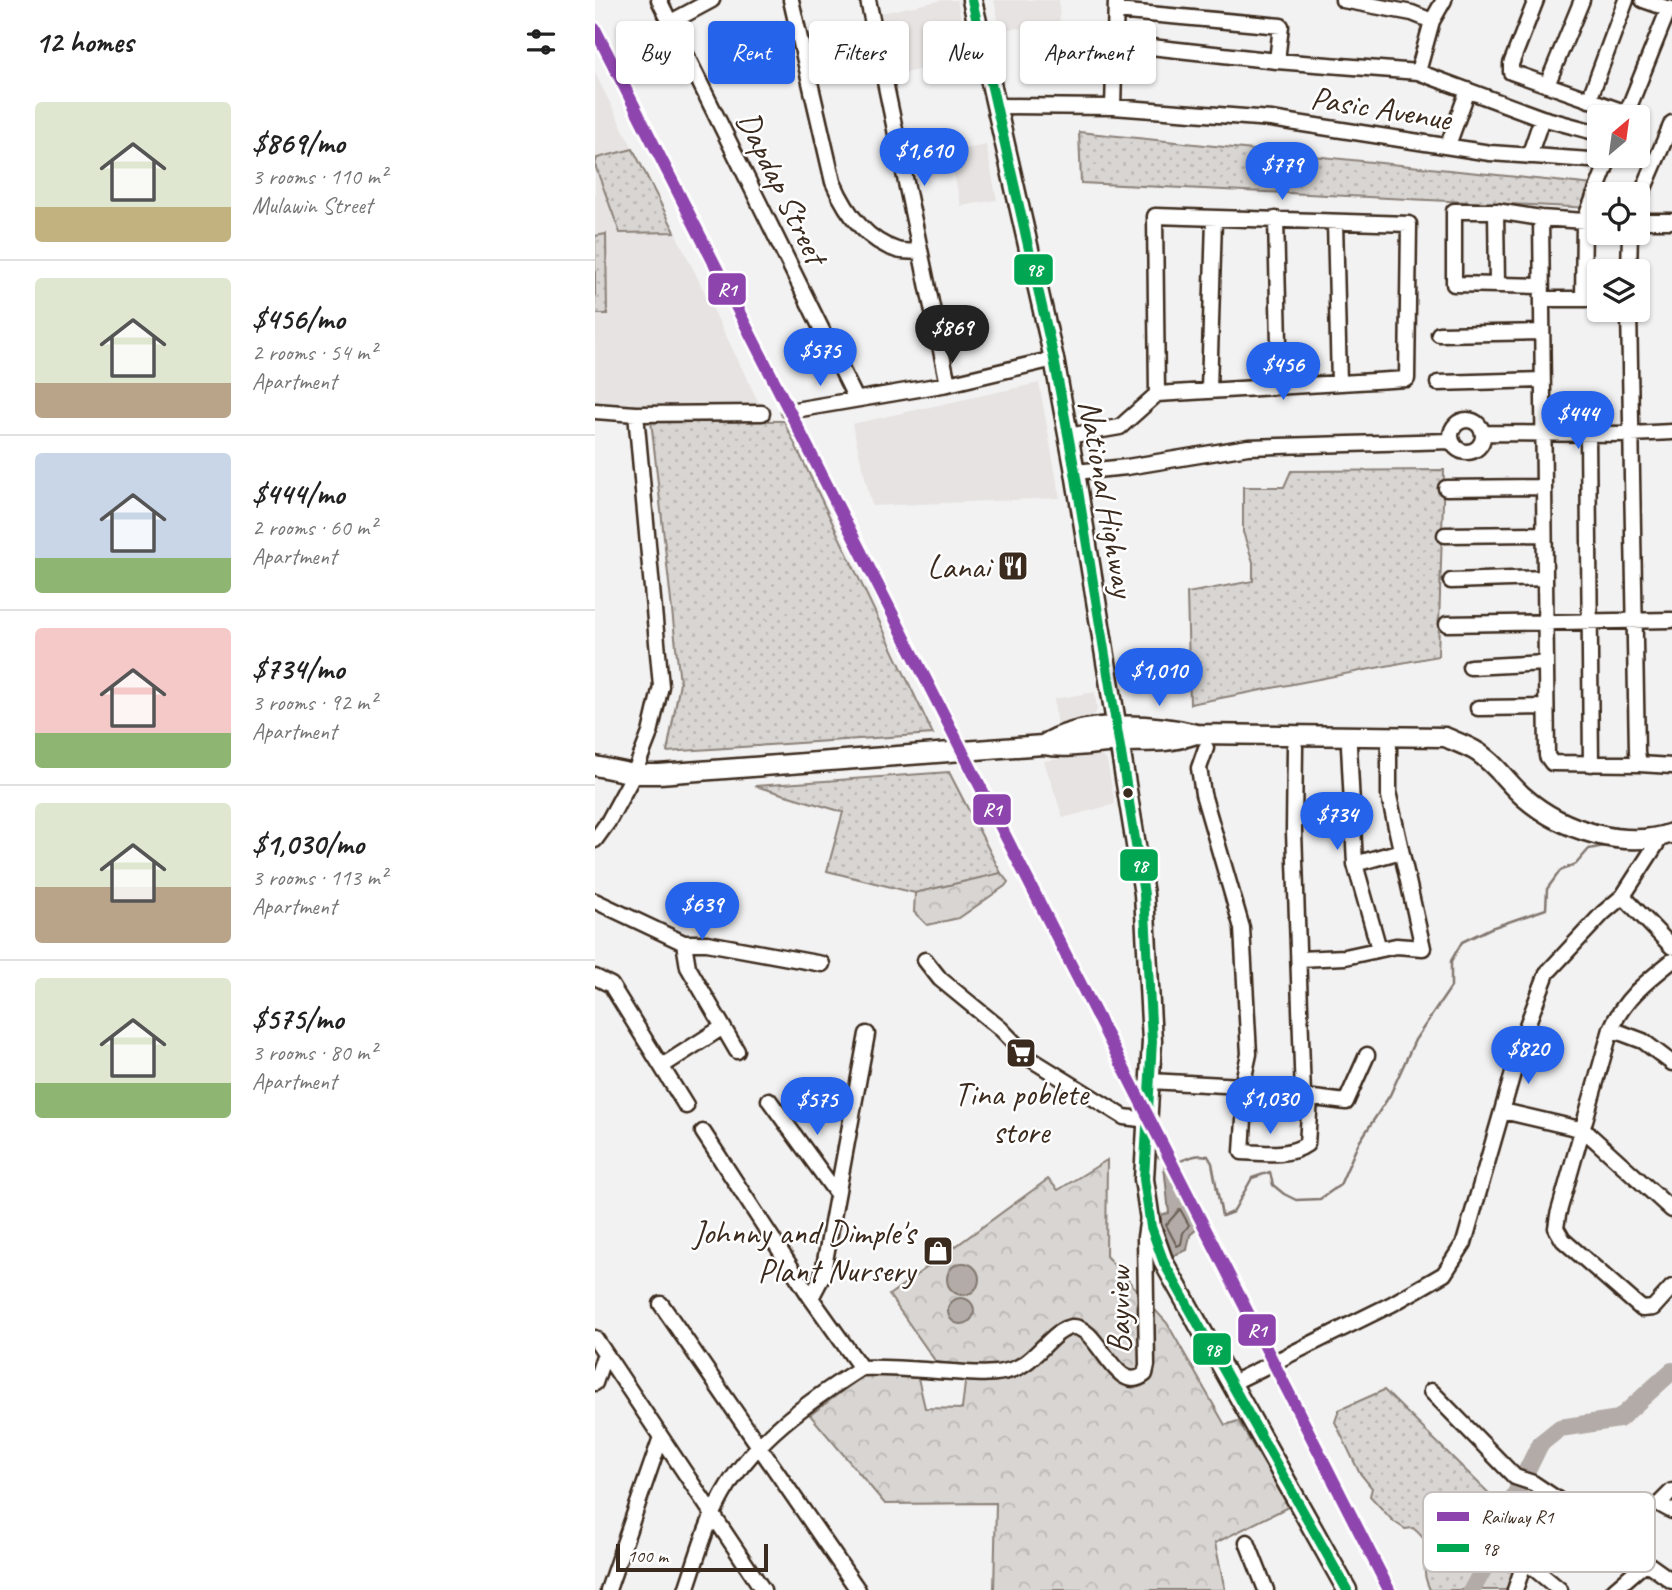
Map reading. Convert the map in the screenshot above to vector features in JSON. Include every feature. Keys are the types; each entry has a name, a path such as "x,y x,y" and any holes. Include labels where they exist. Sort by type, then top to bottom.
{"main road":[{"name":"National Highway","path":"972,0 1053,359 1075,472 1143,894 1152,1041 1143,1163 1148,1215 1164,1263 1347,1590"},
{"path":"595,765 634,775 1043,745 1061,748 1117,733 1172,742 1444,737 1476,751 1526,799 1557,819 1582,830 1625,840 1667,835"}],"street":[{"name":"Dapdap Street","path":"659,0 670,21"},
{"path":"673,21 712,0"},
{"path":"791,0 833,182 842,204 857,223 878,240 898,250 919,252"},
{"path":"868,0 948,384"},
{"path":"1418,72 1432,21 1444,0"},
{"path":"1536,0 1511,72 1601,105"},
{"path":"1547,85 1582,0"},
{"path":"1589,100 1626,0"},
{"path":"1630,105 1670,9 1643,0"},
{"path":"1349,1 1414,6 1432,21"},
{"path":"1116,5 1281,26 1277,61"},
{"path":"1156,48 1277,61 1418,72 1542,117 1587,130"},
{"name":"Dapdap Street","path":"694,69 856,399"},
{"path":"1113,107 1114,84"},
{"path":"1448,145 1468,90"},
{"name":"Pasic Avenue","path":"997,106 1113,107 1271,119 1490,153 1587,160"},
{"path":"1529,156 1542,117"},
{"path":"1647,182 1672,123"},
{"path":"1583,299 1584,222 1605,168"},
{"path":"1584,222 1496,211 1454,211 1454,284 1497,284 1587,299"},
{"path":"1496,211 1497,284"},
{"path":"1068,436 1120,427 1157,394 1407,379 1409,224 1154,216 1157,394"},
{"path":"1541,218 1548,756 1552,763 1672,766"},
{"path":"1209,390 1214,219"},
{"path":"1276,219 1280,385"},
{"path":"1650,221 1672,220"},
{"path":"1335,222 1339,382"},
{"path":"1629,322 1639,764"},
{"path":"1439,334 1542,332"},
{"path":"789,411 948,384 1053,359"},
{"path":"1438,383 1542,380"},
{"path":"595,411 636,414 762,413"},
{"path":"595,840 634,775 650,733 661,686 636,414"},
{"path":"1483,433 1482,444 1468,453 1458,450 1451,441 1452,431 1463,421 1473,422 1483,433 1672,432"},
{"path":"1588,434 1591,764"},
{"path":"1075,472 1127,467 1248,447 1451,441"},
{"path":"1445,488 1544,487"},
{"path":"1445,535 1544,534"},
{"path":"1451,581 1545,578"},
{"path":"1447,624 1672,620"},
{"path":"1470,667 1546,663"},
{"path":"1478,708 1546,707"},
{"path":"1201,741 1199,768 1203,794 1242,928 1249,1054 1242,1152 1272,1154 1299,1150 1307,1144 1294,831 1295,747"},
{"path":"1349,746 1355,864 1379,949"},
{"path":"1299,959 1345,957 1396,946 1423,948 1389,796 1389,747"},
{"path":"1232,1383 1392,1304 1444,1274 1464,1243 1526,1028 1547,973 1603,913 1623,896 1667,835"},
{"path":"1355,864 1401,851"},
{"path":"1623,896 1672,947"},
{"path":"596,904 684,943 707,943 822,964"},
{"path":"684,943 688,967 737,1051"},
{"path":"925,960 940,979 1002,1029 1029,1058 1124,1117 1148,1120"},
{"path":"1672,961 1618,1010 1556,1228 1563,1240 1642,1309 1653,1308 1672,1287"},
{"path":"595,977 611,985 686,1106"},
{"path":"662,1066 723,1027"},
{"path":"1611,1029 1643,1041 1672,1063"},
{"path":"811,1298 822,1277 867,1034"},
{"path":"1150,1081 1246,1088 1346,1102 1367,1055"},
{"path":"769,1100 837,1194"},
{"path":"1503,1111 1584,1130 1672,1210"},
{"path":"686,1590 713,1515 734,1475 760,1445 807,1406 860,1368 703,1132"},
{"name":"Bayview","path":"860,1368 991,1374 1009,1371 1028,1363 1047,1343 1067,1328 1077,1327 1087,1334 1121,1374 1130,1379 1139,1379 1145,1374 1147,1365 1145,1237 1148,1215"},
{"path":"661,1304 858,1590"},
{"path":"595,1338 763,1590"},
{"path":"595,1383 605,1353"},
{"path":"1431,1391 1515,1477 1533,1483 1547,1492"},
{"path":"608,1590 661,1437"},
{"path":"1672,1491 1659,1504 1672,1511"},
{"path":"1247,1542 1266,1590"},
{"path":"1655,1571 1672,1581"},
{"path":"1515,1590 1521,1572"},
{"path":"1538,1572 1560,1590"},
{"path":"1614,1590 1635,1572"}],"shaded area":[{"path":"944,0 957,0 962,21 923,21 923,69 909,72 909,21 876,21 875,14"},
{"path":"994,0 1059,0 1060,21 1020,21 1020,28 1006,29 1006,21 998,21"},
{"path":"595,20 616,61 616,78 595,37"},
{"path":"595,73 675,232 760,405 595,404"},
{"path":"619,84 628,84 1176,1159 1169,1162"},
{"path":"986,145 997,200 961,206 949,152"},
{"path":"1039,383 1060,498 872,506 852,424"},
{"path":"1095,692 1097,710 1093,718 1086,724 1057,729 1054,699"},
{"path":"1093,753 1107,761 1115,804 1063,818 1044,761"},
{"path":"1209,1227 1393,1590 1386,1590 1203,1230"}],"green space":[{"path":"1079,132 1587,184 1587,208 1081,183"},
{"path":"633,149 675,232 620,233 595,165 597,158"},
{"path":"606,234 607,314 595,314 595,236"},
{"path":"651,420 784,421 933,734 667,752 680,683"},
{"path":"1444,470 1438,656 1190,704 1187,593 1253,581 1253,562 1243,532 1243,487 1284,487 1291,471"},
{"path":"949,772 1001,873 915,893 827,871 843,812 755,786"},
{"path":"1001,873 1008,882 1005,886 959,918 927,925 914,912 915,893"},
{"path":"1107,1160 1106,1256 1167,1323 1225,1425 1238,1421 1290,1506 1215,1543 1225,1590 994,1590 996,1503 885,1504 810,1415 867,1373 918,1378 925,1408 962,1409 967,1366 936,1362 889,1295 1048,1179 1058,1190"},
{"path":"1384,1390 1488,1492 1423,1492 1423,1538 1413,1528 1405,1529 1393,1521 1370,1496 1372,1488 1359,1472 1335,1422 1339,1410"},
{"path":"1425,1572 1515,1572 1508,1590 1430,1590"}],"water":[{"path":"1164,1166 1172,1171 1198,1228 1190,1235 1187,1250 1172,1256 1157,1223 1161,1220 1160,1215 1169,1213"},
{"path":"963,1263 974,1268 979,1279 974,1290 963,1295 952,1290 947,1279 952,1268"},
{"path":"961,1298 971,1301 974,1311 971,1321 961,1324 951,1321 948,1311 951,1301"}],"waterway":[{"path":"1157,1156 1171,1162 1194,1156 1208,1156 1212,1163 1222,1216 1233,1212 1252,1178 1270,1172 1273,1185 1284,1194 1296,1200 1320,1199 1340,1185 1358,1144 1390,1095 1415,1040 1451,987 1451,961 1462,942 1491,928 1546,909 1547,889 1560,871 1576,864 1589,849 1609,845"},
{"path":"1516,1492 1540,1444 1560,1428 1619,1419 1672,1371"},
{"path":"1472,1590 1482,1572"}],"rail line":[{"name":"R1","path":"595,29 1389,1590"}],"transit line":[{"name":"98","path":"972,0 1054,359 1144,894 1152,1041 1144,1179 1151,1227 1164,1263 1347,1590"}],"place":[{"name":"Lanai","path":"1013,566"},
{"name":"Tina poblete store","path":"1021,1053"},
{"name":"Johnny and Dimple's Plant Nursery","path":"938,1251"}]}
